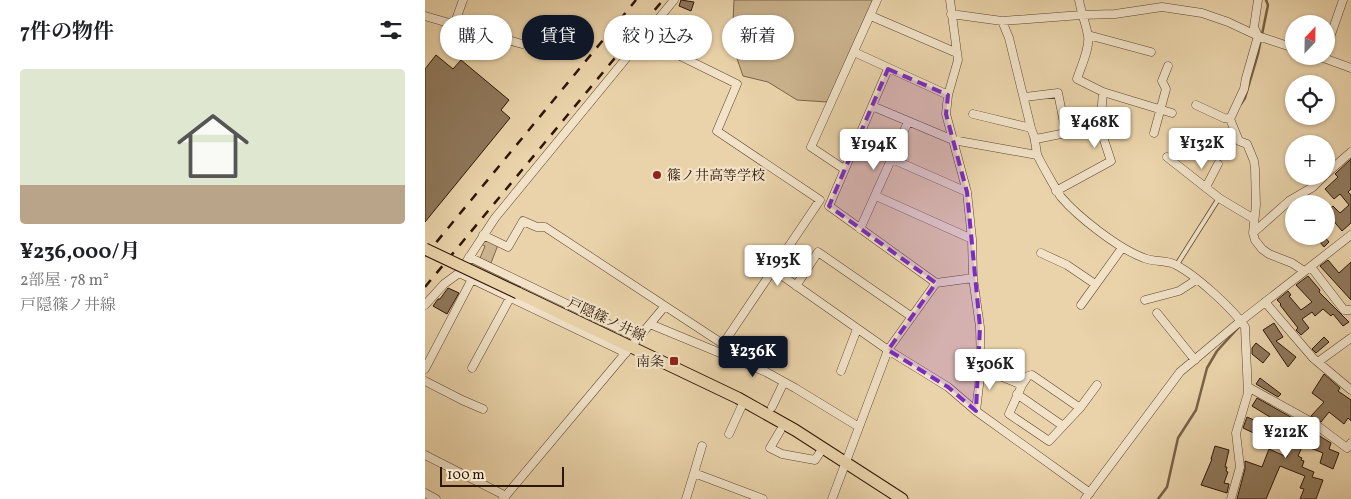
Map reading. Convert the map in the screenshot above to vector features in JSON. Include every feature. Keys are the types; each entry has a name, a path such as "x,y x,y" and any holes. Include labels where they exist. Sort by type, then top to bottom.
{"main road":[{"name":"戸隠篠ノ井線","path":"425,248 514,295 632,346 744,401 823,448 902,499"}],"street":[{"path":"457,15 463,0"},
{"path":"662,15 674,0"},
{"path":"844,168 811,147 877,0"},
{"path":"950,0 958,60 948,95 946,114 967,192 972,239 973,278 981,327 981,368 976,411"},
{"path":"1079,0 1081,14 1088,35 1088,43 1077,79 1103,92 1172,113"},
{"path":"1258,0 1254,27 1262,37"},
{"path":"1335,23 1343,0"},
{"path":"951,14 1002,21 1081,14 1115,14 1162,7 1202,13 1285,45"},
{"path":"425,16 440,21"},
{"path":"871,16 957,53"},
{"path":"1002,21 1009,38 1019,83 1025,97 1031,128 1036,139 1037,155 1062,198 1091,225 1121,248 1146,259 1173,264 1196,280 1215,294 1241,320 1245,328 1248,387 1245,406 1236,433 1240,467 1231,499"},
{"path":"1088,35 1151,52"},
{"path":"1262,37 1246,78 1245,89 1230,119 1239,141 1247,144 1254,161 1256,206 1253,233 1255,240 1262,250 1292,263 1304,271"},
{"path":"512,41 522,44"},
{"path":"855,52 888,69 948,95"},
{"path":"425,305 444,284 459,273 495,218 625,60"},
{"path":"688,60 737,84 717,131 820,200 719,352"},
{"path":"1335,62 1351,68"},
{"path":"1154,133 1165,89 1162,81 1168,66"},
{"path":"888,69 829,206 936,283 973,278"},
{"path":"1025,97 1058,92 1066,132 1036,139"},
{"path":"1056,190 1111,161 1099,128 1103,92"},
{"path":"1196,105 1223,118 1230,119"},
{"path":"872,106 953,140 1037,155"},
{"path":"973,114 1031,128"},
{"path":"860,229 908,122"},
{"path":"1335,166 1351,152"},
{"path":"1167,157 1219,198 1254,218"},
{"path":"892,158 967,192"},
{"path":"1206,186 1218,164"},
{"path":"1253,233 1289,201 1315,185"},
{"path":"876,196 972,239"},
{"path":"483,235 508,247 523,221 537,227 545,227 723,344"},
{"path":"774,270 857,329 948,388 1087,496 1180,372 1241,320 1351,235"},
{"path":"1081,305 1121,248"},
{"path":"796,286 818,252 912,318"},
{"path":"1041,253 1067,265 1095,284"},
{"path":"469,257 632,346"},
{"path":"1311,266 1344,310 1351,310"},
{"path":"459,273 472,280 514,295 472,368"},
{"path":"425,368 472,280"},
{"path":"1145,300 1179,291 1196,280"},
{"path":"832,499 888,350 936,283"},
{"path":"1265,302 1293,337 1318,362 1351,390"},
{"path":"425,455 504,497 665,306"},
{"path":"1157,313 1195,360"},
{"path":"650,324 766,372 859,427"},
{"path":"841,371 857,329"},
{"path":"1318,362 1351,338"},
{"path":"981,368 1022,385"},
{"path":"1001,430 1017,394 1028,376 1032,375 1080,408"},
{"path":"425,381 483,410"},
{"path":"772,407 784,382"},
{"path":"1009,414 1049,441 1080,408 1097,385"},
{"path":"1248,387 1315,424 1347,448 1351,443"},
{"path":"1017,394 1063,426"},
{"path":"729,434 744,401"},
{"path":"780,431 770,448 783,454 815,460 823,448"},
{"path":"686,499 702,446"},
{"path":"694,473 763,499"},
{"path":"425,493 436,499"}],"lane":[{"path":"1176,266 1219,198"}],"highlighted area":[{"path":"888,69 948,95 946,114 967,192 980,327 976,411 948,387 888,350 936,283 829,206"}],"shaded area":[{"path":"734,0 873,0 827,102 797,100 768,82 743,76 738,60 794,60 794,15 733,15"},
{"path":"486,239 498,245 491,263 480,258 485,246 481,244"},
{"path":"475,263 521,285 515,297 466,270 470,264"}],"building":[{"path":"681,0 694,2 691,11 679,6"},
{"path":"436,55 453,69 461,60 509,100 501,110 510,118 425,222 425,69"},
{"path":"1351,159 1351,189 1348,192 1351,195 1351,223 1342,231 1335,223 1335,208 1340,213 1349,205 1340,194 1335,198 1335,195 1330,195 1325,189 1329,185 1335,185 1335,180 1338,177 1335,174"},
{"path":"1328,260 1339,273 1351,262 1351,300 1320,266"},
{"path":"1308,276 1320,290 1319,292 1349,322 1343,326 1333,314 1331,316 1323,309 1315,316 1312,312 1302,319 1309,328 1301,335 1296,330 1298,328 1277,300 1288,291 1291,295 1289,296 1301,310 1312,302 1296,285"},
{"path":"448,288 459,293 447,314 433,306"},
{"path":"1274,323 1283,337 1276,341 1296,357 1288,367 1263,330"},
{"path":"1324,337 1329,342 1316,353 1312,349"},
{"path":"1256,343 1270,354 1263,363 1252,354 1252,348"},
{"path":"1324,374 1340,388 1338,391 1351,400 1351,421 1348,418 1344,424 1329,412 1321,422 1311,416 1324,402 1312,393"},
{"path":"1260,378 1281,394 1278,397 1256,384"},
{"path":"1257,398 1314,430 1313,432 1331,443 1329,449 1339,453 1333,469 1320,463 1323,453 1303,445 1298,456 1304,461 1302,467 1314,472 1312,477 1323,480 1316,499 1300,499 1304,489 1300,488 1305,476 1280,466 1266,499 1237,499 1245,469 1245,461 1262,467 1269,449 1287,457 1294,437 1286,432 1288,428 1252,406"},
{"path":"1247,417 1265,425 1260,436 1243,428"},
{"path":"1215,446 1229,450 1225,467 1227,467 1226,471 1228,472 1224,483 1229,484 1227,493 1201,485 1212,459"}],"waterway":[{"path":"1241,104 1245,98 1258,54 1268,5 1266,0"},
{"path":"1158,499 1167,487 1178,438 1196,410 1207,368 1217,351 1238,328"}],"railway":[{"path":"425,256 636,0"},
{"path":"425,287 663,0"}],"place":[{"name":"篠ノ井高等学校","path":"657,175"},
{"name":"南条","path":"674,361"}]}
